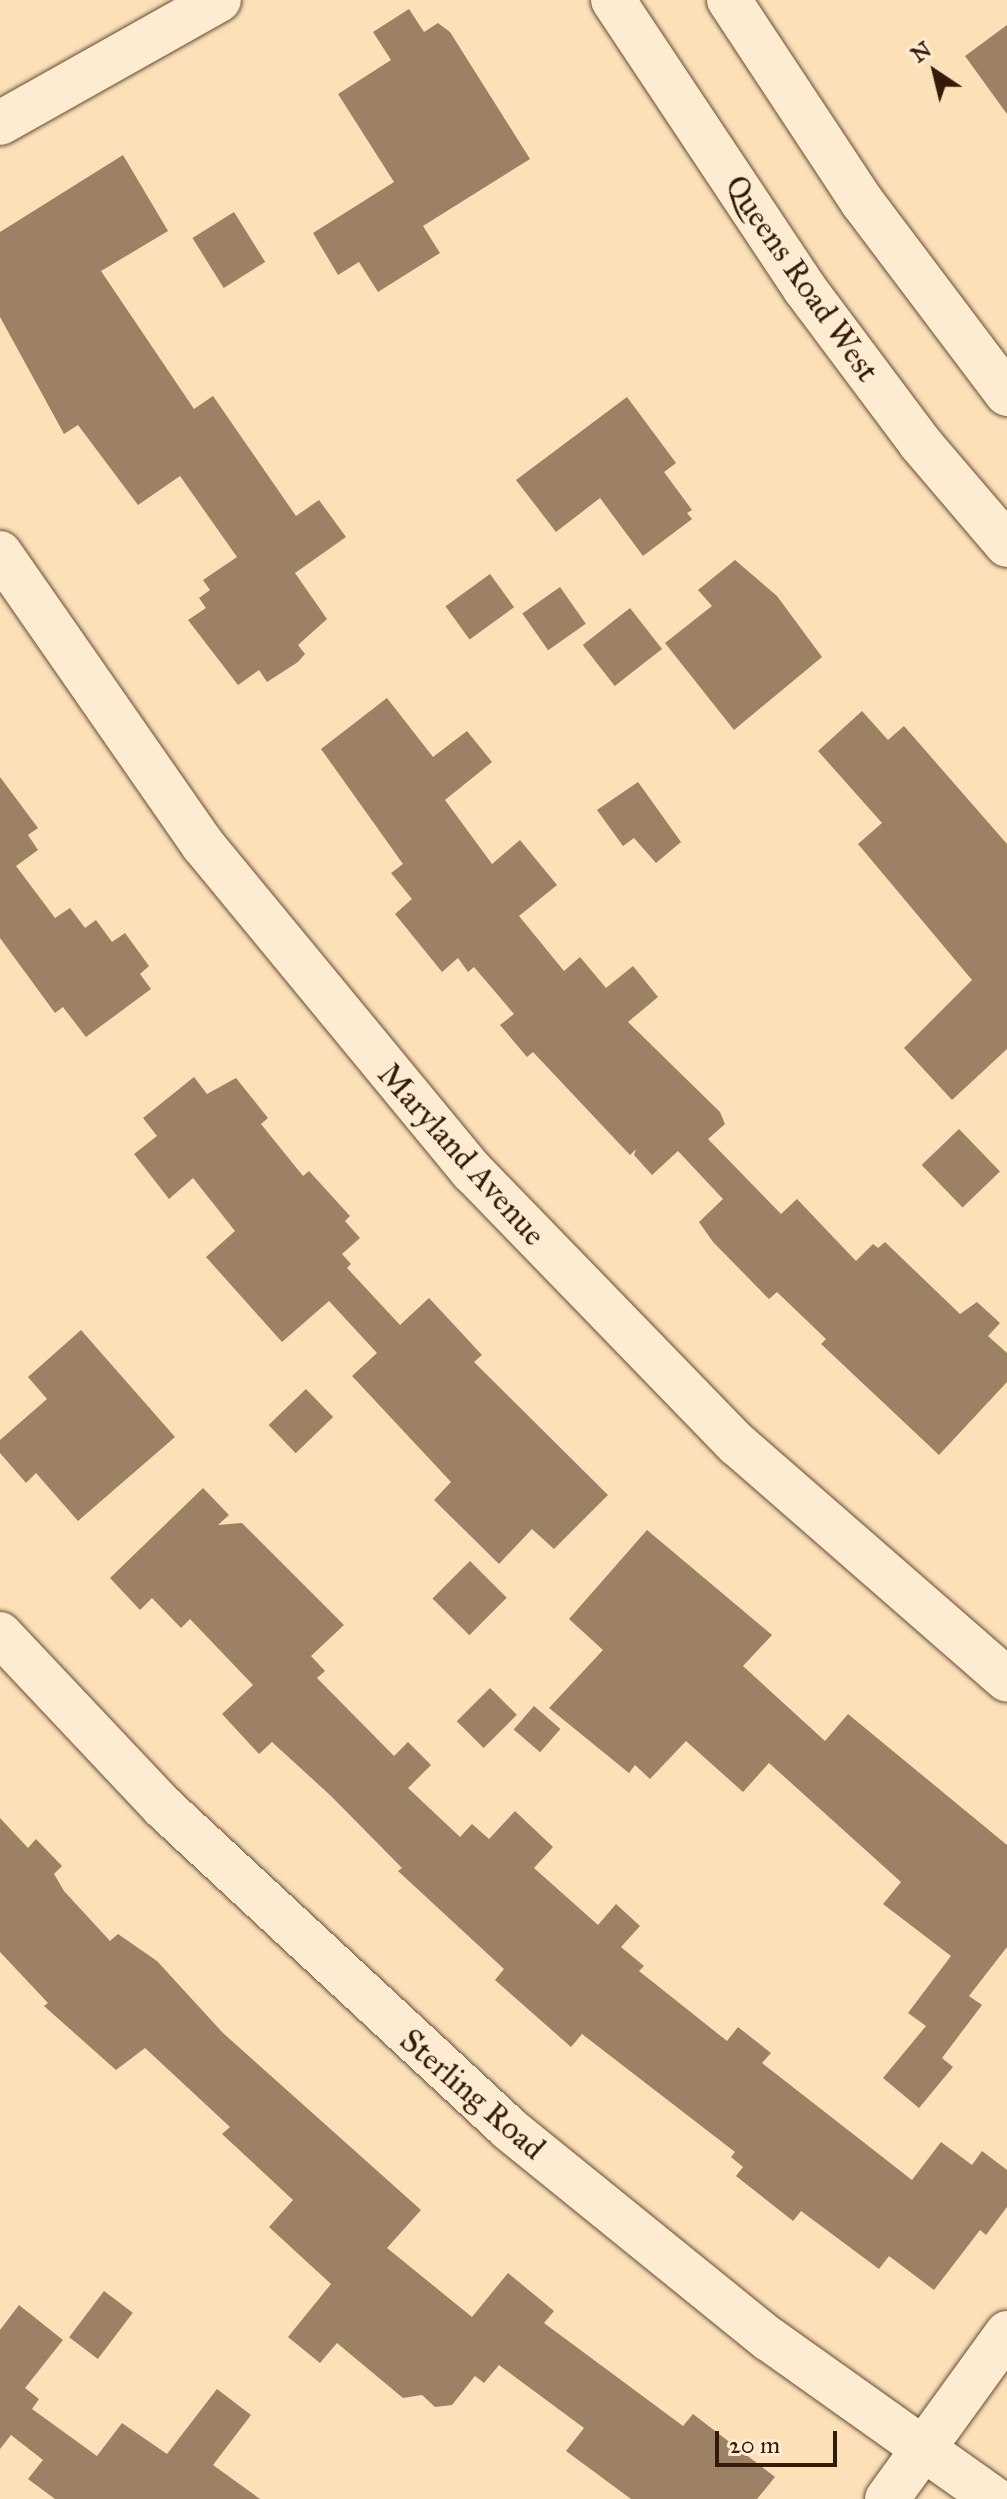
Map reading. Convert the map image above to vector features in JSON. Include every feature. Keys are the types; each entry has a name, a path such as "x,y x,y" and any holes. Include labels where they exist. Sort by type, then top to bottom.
{"street":[{"path":"0,123 219,0"},
{"name":"Queens Road West","path":"613,0 805,289 920,443 1007,545"},
{"path":"729,0 863,203 1007,394"},
{"name":"Maryland Avenue","path":"0,553 250,907 502,1203 738,1445 1007,1680"},
{"name":"Sterling Road","path":"0,1634 163,1807 405,2039 629,2232 921,2451 994,2499"},
{"path":"887,2499 1007,2333"}],"building":[{"path":"409,9 424,32 438,23 450,32 530,159 423,226 440,253 378,292 359,262 338,275 313,233 394,182 338,94 391,60 373,32"},
{"path":"1007,25 1007,114 965,56"},
{"path":"123,155 168,231 101,271 194,409 213,396 296,516 319,500 346,537 295,573 327,619 298,645 305,654 298,662 267,682 259,670 238,685 188,620 206,608 199,598 210,590 203,580 237,557 180,476 138,505 78,425 64,434 0,317 0,232"},
{"path":"234,212 265,262 224,288 192,238"},
{"path":"627,397 676,463 664,472 692,510 687,513 692,519 643,556 600,498 556,532 516,480"},
{"path":"735,560 777,596 822,657 734,730 665,643 712,606 698,590"},
{"path":"490,574 514,607 470,639 446,606"},
{"path":"560,587 586,624 548,650 522,613"},
{"path":"630,608 662,649 615,686 583,645"},
{"path":"387,698 433,757 467,731 492,762 445,800 492,864 520,840 557,885 519,916 564,971 580,957 606,988 633,966 658,997 628,1022 720,1112 725,1124 708,1139 781,1214 797,1199 856,1261 873,1244 878,1248 885,1242 960,1314 977,1302 1000,1323 988,1336 1007,1353 1007,1382 939,1455 821,1344 826,1339 777,1292 769,1299 713,1242 699,1222 723,1199 678,1151 652,1175 634,1155 636,1149 630,1155 533,1052 527,1057 500,1025 514,1014 474,967 468,972 458,958 442,972 395,914 412,899 391,873 403,864 321,749"},
{"path":"862,711 888,740 904,726 1007,844 1007,1049 952,1100 904,1048 972,980 858,844 882,823 818,751"},
{"path":"0,777 38,828 28,835 38,850 16,866 55,918 70,908 85,928 96,920 112,942 125,933 149,966 140,974 151,989 86,1037 63,1007 55,1013 0,938"},
{"path":"638,782 681,842 656,863 634,838 623,846 597,810"},
{"path":"194,1077 207,1094 236,1078 268,1118 261,1124 303,1176 309,1171 350,1216 345,1221 360,1238 342,1254 351,1264 347,1268 400,1325 429,1298 482,1355 474,1362 608,1495 554,1549 532,1529 499,1564 434,1500 451,1482 352,1376 377,1353 329,1301 282,1342 206,1257 235,1231 193,1178 169,1199 134,1154 157,1136 143,1118"},
{"path":"959,1129 1000,1171 963,1208 922,1165"},
{"path":"81,1330 175,1437 78,1521 36,1473 26,1483 0,1453 0,1440 47,1399 28,1377"},
{"path":"306,1389 333,1417 296,1453 269,1425"},
{"path":"203,1488 229,1515 218,1525 242,1523 344,1625 311,1656 325,1671 317,1678 394,1756 408,1742 431,1765 408,1788 460,1837 472,1824 489,1839 515,1811 553,1847 534,1868 598,1925 616,1904 640,1926 621,1947 644,1966 639,1971 727,2041 738,2027 771,2053 762,2063 912,2180 941,2142 972,2165 982,2151 1007,2170 1007,2207 986,2235 980,2230 934,2290 889,2256 879,2269 801,2211 793,2221 736,2176 743,2167 731,2157 735,2152 582,2034 571,2047 495,1980 504,1969 398,1871 402,1868 331,1796 272,1742 259,1754 222,1714 253,1685 190,1619 181,1628 152,1598 140,1610 110,1578"},
{"path":"647,1530 772,1635 743,1666 825,1741 848,1714 1007,1845 1007,1947 969,1996 982,2005 942,2058 953,2067 919,2108 883,2078 926,2026 908,2013 951,1956 883,1904 901,1882 769,1763 743,1792 686,1741 650,1779 635,1765 629,1773 549,1708 603,1650 569,1619"},
{"path":"470,1561 507,1598 469,1635 433,1598"},
{"path":"490,1688 517,1715 484,1748 457,1721"},
{"path":"534,1706 560,1729 540,1752 514,1729"},
{"path":"0,1818 28,1848 36,1839 62,1866 54,1874 64,1891 110,1941 118,1934 157,1961 223,2033 421,2210 387,2248 472,2317 508,2273 554,2311 544,2323 683,2426 693,2414 775,2477 757,2499 631,2499 566,2451 584,2428 499,2365 484,2383 475,2376 452,2405 435,2407 422,2395 403,2398 337,2343 320,2363 288,2337 331,2284 269,2227 293,2200 222,2134 230,2127 145,2048 116,2070 44,2006 48,2003 0,1952"},
{"path":"104,2291 133,2313 98,2359 69,2337"},
{"path":"19,2305 63,2340 25,2388 39,2399 32,2409 97,2456 122,2423 167,2454 217,2389 251,2415 213,2465 260,2499 55,2499 28,2479 43,2460 11,2435 0,2449 0,2330"}]}
